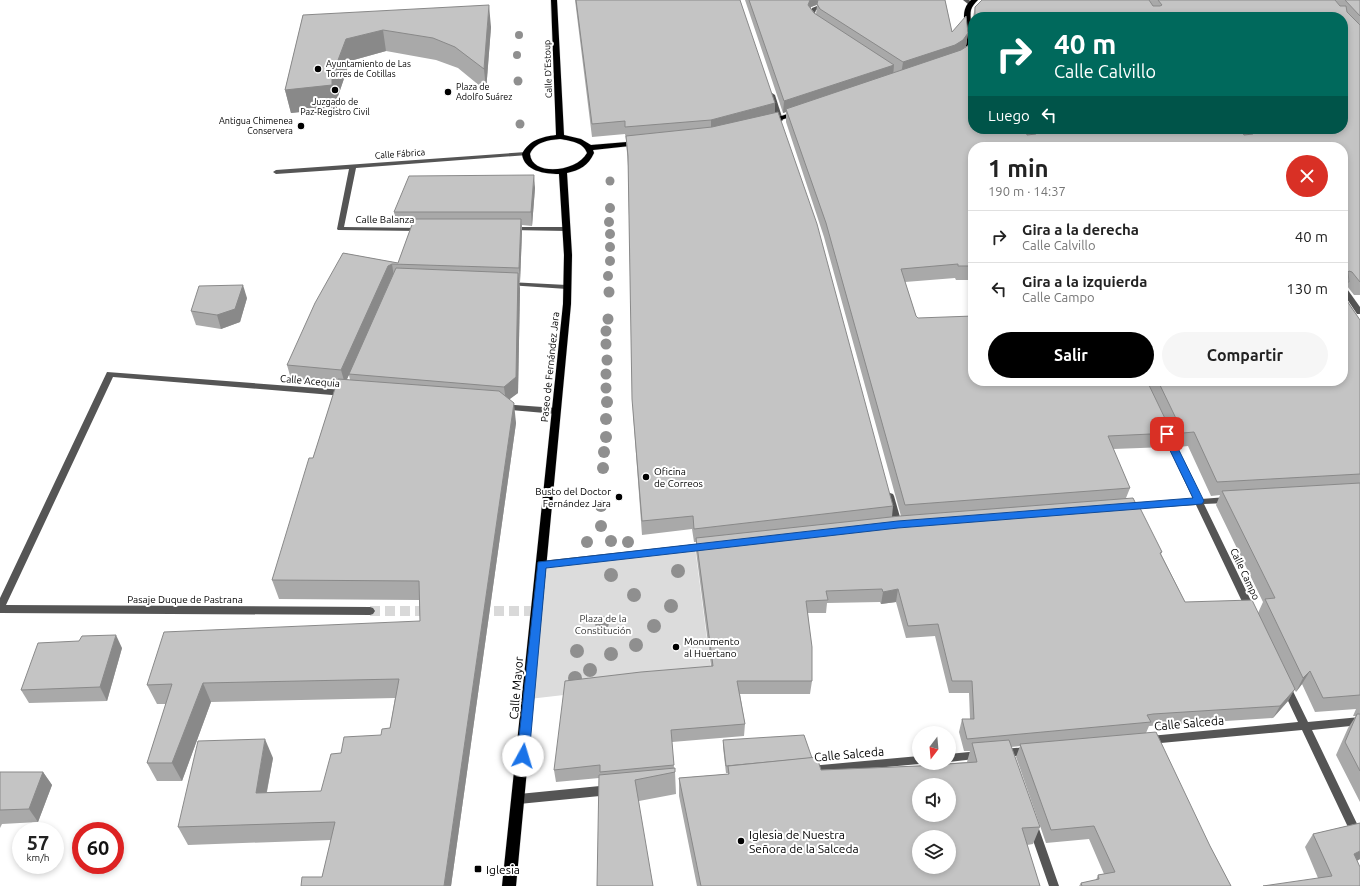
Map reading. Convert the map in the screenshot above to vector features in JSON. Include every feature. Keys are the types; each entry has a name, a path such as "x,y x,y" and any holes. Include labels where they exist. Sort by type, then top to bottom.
{"main road":[{"name":"Calle D'Estoup","path":"554,0 560,137"},
{"path":"968,23 966,13 971,1"},
{"path":"956,60 968,53"},
{"path":"758,125 781,123 810,109"},
{"path":"589,148 591,156 588,161 573,170 563,172 542,170 534,167 528,162 526,154 532,145 539,141 560,137 579,141 589,148 650,142"},
{"name":"Paseo de Fernández Jara","path":"541,564 567,304 567,229 563,172"},
{"name":"Calle Mayor","path":"509,886 519,799 541,564"}],"street":[{"path":"816,24 811,16 814,9 836,0"},
{"path":"770,89 781,123"},
{"name":"Calle Fábrica","path":"276,172 526,154"},
{"name":"Calle Balanza","path":"353,166 340,229 426,229"},
{"path":"504,229 567,229"},
{"path":"504,284 567,287"},
{"path":"1348,295 1360,312"},
{"name":"Calle Acequia","path":"0,608 110,374 349,391"},
{"path":"494,406 556,411"},
{"name":"Calle Campo","path":"1162,423 1255,620"},
{"path":"888,486 898,524"},
{"path":"1120,507 1237,499"},
{"path":"541,564 711,545"},
{"name":"Pasaje Duque de Pastrana","path":"0,608 370,611"},
{"path":"1282,676 1360,841"},
{"name":"Calle Salceda","path":"1141,740 1360,721"},
{"path":"956,757 989,754 1009,756 1039,750"},
{"name":"Calle Salceda","path":"801,771 912,761"},
{"path":"519,799 623,789"},
{"path":"1031,819 1054,886"}],"green space":[{"name":"Plaza de la Constitución","path":"695,547 712,678 529,699 541,564"}],"building":[{"path":"576,0 740,0 775,103 711,120 625,127 625,121 592,124"},
{"path":"749,0 810,0 808,5 814,13 894,65 784,101"},
{"path":"818,0 945,0 952,32 966,16 968,33 963,40 955,45 903,62 820,9 817,4"},
{"path":"982,0 1149,0 1153,6 1160,6 1162,5 1158,0 1335,0 1340,6 1346,6 1347,12 975,12 975,7"},
{"path":"1345,0 1360,0 1360,16"},
{"path":"489,5 484,69 455,47 433,38 383,30 346,39 332,76 332,85 285,90 303,15"},
{"path":"1348,13 1360,25 1360,282 1352,272 1348,272 1348,142 968,142 968,266 958,266 958,264 901,269 916,316 918,318 968,316 968,386 1149,386 1172,433 1108,436 1130,488 905,505 826,223 786,109 961,50 968,46 968,134 1348,134"},
{"path":"778,112 817,224 893,506 694,529 693,516 642,521 632,399 628,156 626,136 712,127"},
{"path":"534,175 531,212 394,212 409,176"},
{"path":"414,219 521,219 519,268 392,264 388,266 341,370 287,365 315,303 343,253 398,263"},
{"path":"396,268 518,273 516,377 504,387 349,374"},
{"path":"243,285 235,309 217,315 191,311 199,286"},
{"path":"1348,302 1360,320 1360,474 1217,482 1194,432 1183,433 1160,386 1348,386"},
{"path":"338,379 499,391 514,403 444,886 301,886 302,877 322,877 335,822 178,827 198,741 265,739 256,793 321,791 331,754 341,753 344,737 381,735 382,729 390,728 399,679 203,683 172,763 147,763 172,684 147,685 164,632 420,621 419,581 272,580 309,458 313,458"},
{"path":"1360,483 1360,695 1323,698 1310,671 1303,678 1265,599 1275,598 1222,491"},
{"path":"1133,498 1137,506 1139,506 1162,552 1160,553 1185,602 1252,600 1295,689 1280,706 1153,714 1147,715 1151,722 967,739 962,719 974,719 972,681 952,681 938,624 908,626 898,589 883,592 882,589 826,591 828,600 806,601 812,647 812,681 737,681 745,724 671,730 674,765 600,772 600,765 554,770 565,681 641,672 713,666 696,538 900,516"},
{"path":"116,635 100,687 21,690 38,643 79,641 82,636"},
{"path":"1357,714 1360,714 1360,771 1345,742"},
{"path":"1156,732 1210,846 1231,886 1082,886 1081,883 1099,879 1098,875 1115,872 1094,826 1051,830 1020,744"},
{"path":"804,735 812,758 726,766 723,740"},
{"path":"1009,740 1040,827 1022,828 1040,886 701,886 679,778 729,774 728,766 817,757 821,770 912,766 912,770 956,770 956,763 977,762 972,743"},
{"path":"675,768 675,772 635,780 653,886 597,886 599,775"},
{"path":"0,772 43,772 29,809 0,810"},
{"path":"1360,823 1360,851 1354,854 1360,867 1360,886 1263,886 1332,876 1313,834"}],"tunnel":[{"path":"370,611 429,611"},
{"path":"479,611 537,611"}],"place":[{"name":"Ayuntamiento de Las Torres de Cotillas","path":"318,69"},
{"name":"Juzgado de Paz-Registro Civil","path":"335,90"},
{"name":"Plaza de Adolfo Suárez","path":"448,92"},
{"name":"Antigua Chimenea Conservera","path":"301,126"},
{"name":"Oficina de Correos","path":"646,477"},
{"name":"Busto del Doctor Fernández Jara","path":"619,497"},
{"name":"Monumento al Huertano","path":"676,647"},
{"name":"Iglesia de Nuestra Señora de la Salceda","path":"741,841"},
{"name":"Iglesia","path":"478,869"}],"route":[{"path":"523,756 541,564 898,524 1199,501 1167,434"}]}
